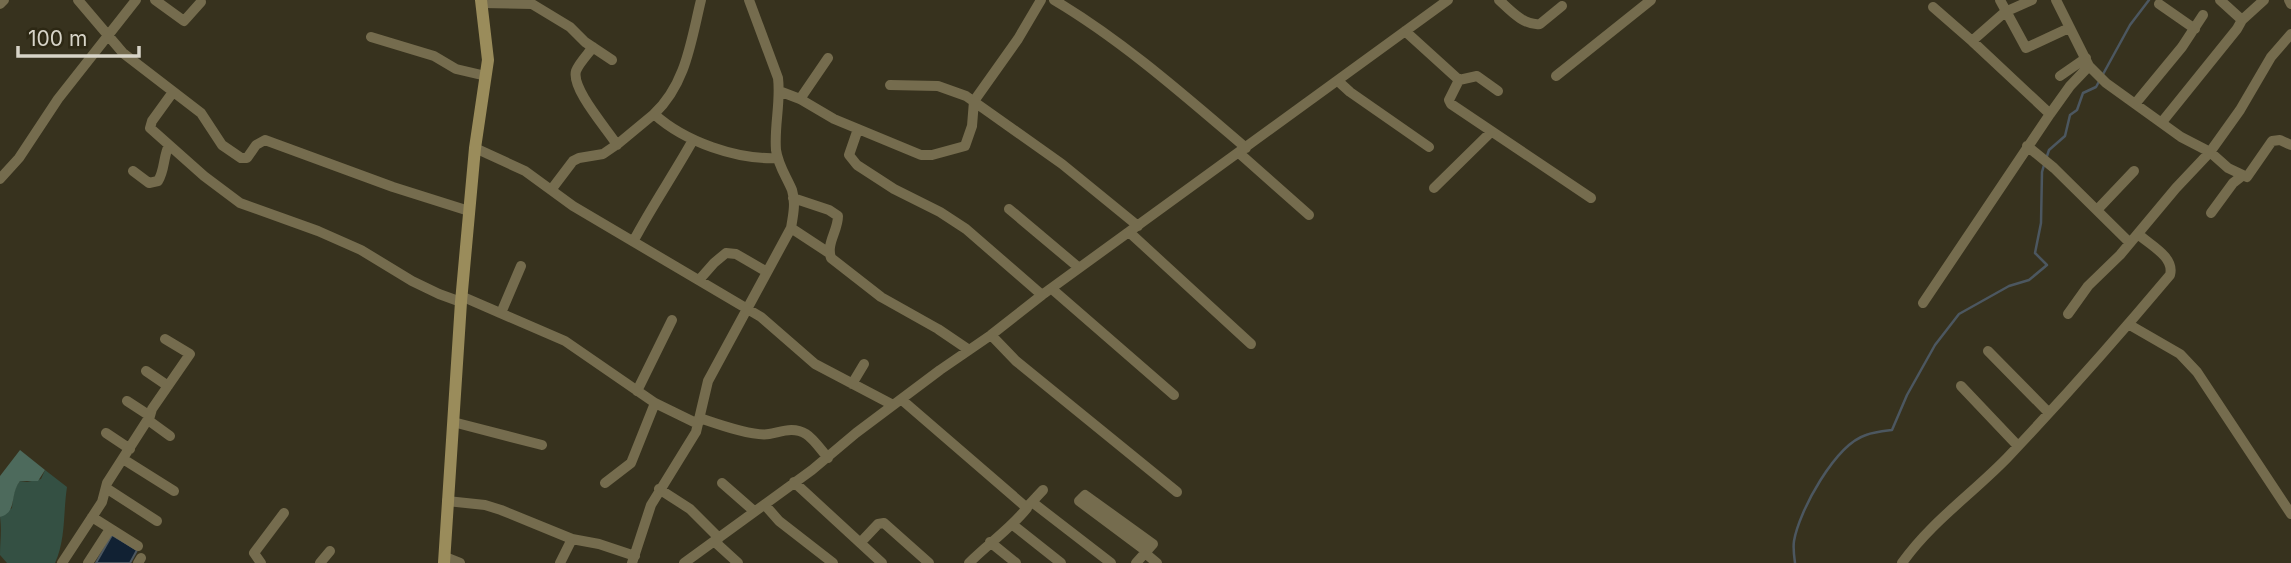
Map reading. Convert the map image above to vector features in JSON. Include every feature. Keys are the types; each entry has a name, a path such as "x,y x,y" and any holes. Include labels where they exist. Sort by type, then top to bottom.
{"main road":[{"path":"445,560 461,299 475,148 488,60 482,1"}],"street":[{"path":"0,4 4,0"},
{"path":"78,0 123,53 201,113 222,145 241,158 247,158 256,145 265,140 383,184 469,211"},
{"path":"0,179 19,158 58,99 136,0"},
{"path":"155,0 184,21 201,2"},
{"path":"551,190 573,161 603,154 617,145 669,98 681,75 701,0"},
{"path":"447,501 485,505 572,539 598,544 633,559 651,505 696,432 708,381 791,228 793,198 778,158 776,119 779,90 772,61 749,0"},
{"path":"779,90 834,119 921,155 958,149 965,146 968,140 974,101 1018,39 1041,0"},
{"path":"1054,0 1117,44 1243,150 1309,215"},
{"path":"684,563 828,458 856,433 991,335 1078,267 1448,0"},
{"path":"1499,0 1528,23 1536,25 1562,6"},
{"path":"1556,76 1650,0"},
{"path":"2000,0 2026,48 2069,28"},
{"path":"1972,41 2006,12 2032,0"},
{"path":"2056,0 2091,66 2106,83 2242,176"},
{"path":"2220,0 2242,20"},
{"path":"2162,121 2242,20 2264,0"},
{"path":"482,1 532,4 570,27 612,60"},
{"path":"2159,4 2194,29"},
{"path":"1933,8 2050,114"},
{"path":"2135,104 2203,15"},
{"path":"1405,32 1458,80"},
{"path":"2068,314 2088,286 2130,243 2210,152 2240,110 2271,57 2291,34"},
{"path":"371,37 434,56 456,69 486,76"},
{"path":"593,47 576,72 576,78 581,92 617,145"},
{"path":"800,99 828,58"},
{"path":"2060,76 2091,66"},
{"path":"1923,303 2050,114 2070,86 2091,66"},
{"path":"1458,80 1477,76 1498,90"},
{"path":"1458,80 1450,102 1591,198"},
{"path":"1338,81 1429,147"},
{"path":"890,85 945,87 974,101 1062,164 1251,344"},
{"path":"173,92 150,125 153,132 240,203 361,250 439,294 501,313 565,341 655,403 699,421 765,435 798,431 807,434 828,458"},
{"path":"654,114 693,140 741,155 778,158"},
{"path":"858,129 849,155 857,165 966,229 1042,295"},
{"path":"1434,188 1491,132"},
{"path":"634,240 693,140"},
{"path":"2211,213 2233,183 2242,176 2250,175 2272,141 2280,140 2291,145"},
{"path":"134,171 149,183 158,181 169,145"},
{"path":"2028,146 2130,243"},
{"path":"475,148 525,171 573,205 761,317 816,364 852,384 897,402 1029,505 1111,563"},
{"path":"2097,210 2134,170"},
{"path":"793,198 829,209 838,216 829,253"},
{"path":"1009,209 1078,267"},
{"path":"791,228 829,253 831,258 881,297 969,350"},
{"path":"1902,563 1940,517 1976,488 2049,412 2170,275 2172,270 2165,257 2138,234"},
{"path":"699,280 714,262 726,253 736,254 767,272"},
{"path":"501,313 522,266"},
{"path":"1052,289 1174,395"},
{"path":"637,391 672,320"},
{"path":"2127,324 2180,354 2197,372 2291,514"},
{"path":"991,335 1016,361 1177,492"},
{"path":"62,563 102,502 106,488 149,418 152,408 190,354 165,339"},
{"path":"1988,351 2049,412"},
{"path":"852,384 863,364"},
{"path":"146,371 168,386"},
{"path":"1961,386 2017,445"},
{"path":"127,401 170,436"},
{"path":"605,483 631,463 655,403"},
{"path":"453,422 542,445"},
{"path":"106,433 130,449"},
{"path":"123,458 174,491"},
{"path":"794,482 882,563"},
{"path":"722,484 754,512"},
{"path":"106,488 157,521"},
{"path":"659,489 690,509 738,563"},
{"path":"970,563 990,542 1013,525 1043,490"},
{"path":"1136,563 1146,552 1153,544 1084,495 1079,501 1146,552 1157,563"},
{"path":"765,505 779,521 833,563"},
{"path":"261,563 254,553 284,513"},
{"path":"92,517 138,547"},
{"path":"861,542 878,524 884,523 929,563"},
{"path":"1013,525 1061,563"},
{"path":"88,563 110,529"},
{"path":"560,563 572,539"},
{"path":"990,542 1016,563"},
{"path":"320,563 330,551"},
{"path":"445,560 460,563"}],"green space":[{"path":"20,450 45,470 38,481 20,481 9,511 0,517 0,476"},
{"path":"45,470 67,487 59,554 55,563 7,563 0,555 0,517 12,508 15,490 20,481 41,479"}],"water":[{"path":"112,535 137,550 130,563 96,563"}],"waterway":[{"path":"2046,159 2049,150 2065,136 2070,115 2077,110 2083,93 2096,87 2130,25 2149,0"},
{"path":"1795,563 1797,528 1820,480 1831,465 1854,441 1869,434 1892,430 1907,395 1935,345 1959,314 2009,286 2029,280 2047,265 2035,253 2041,223 2044,165"}]}
